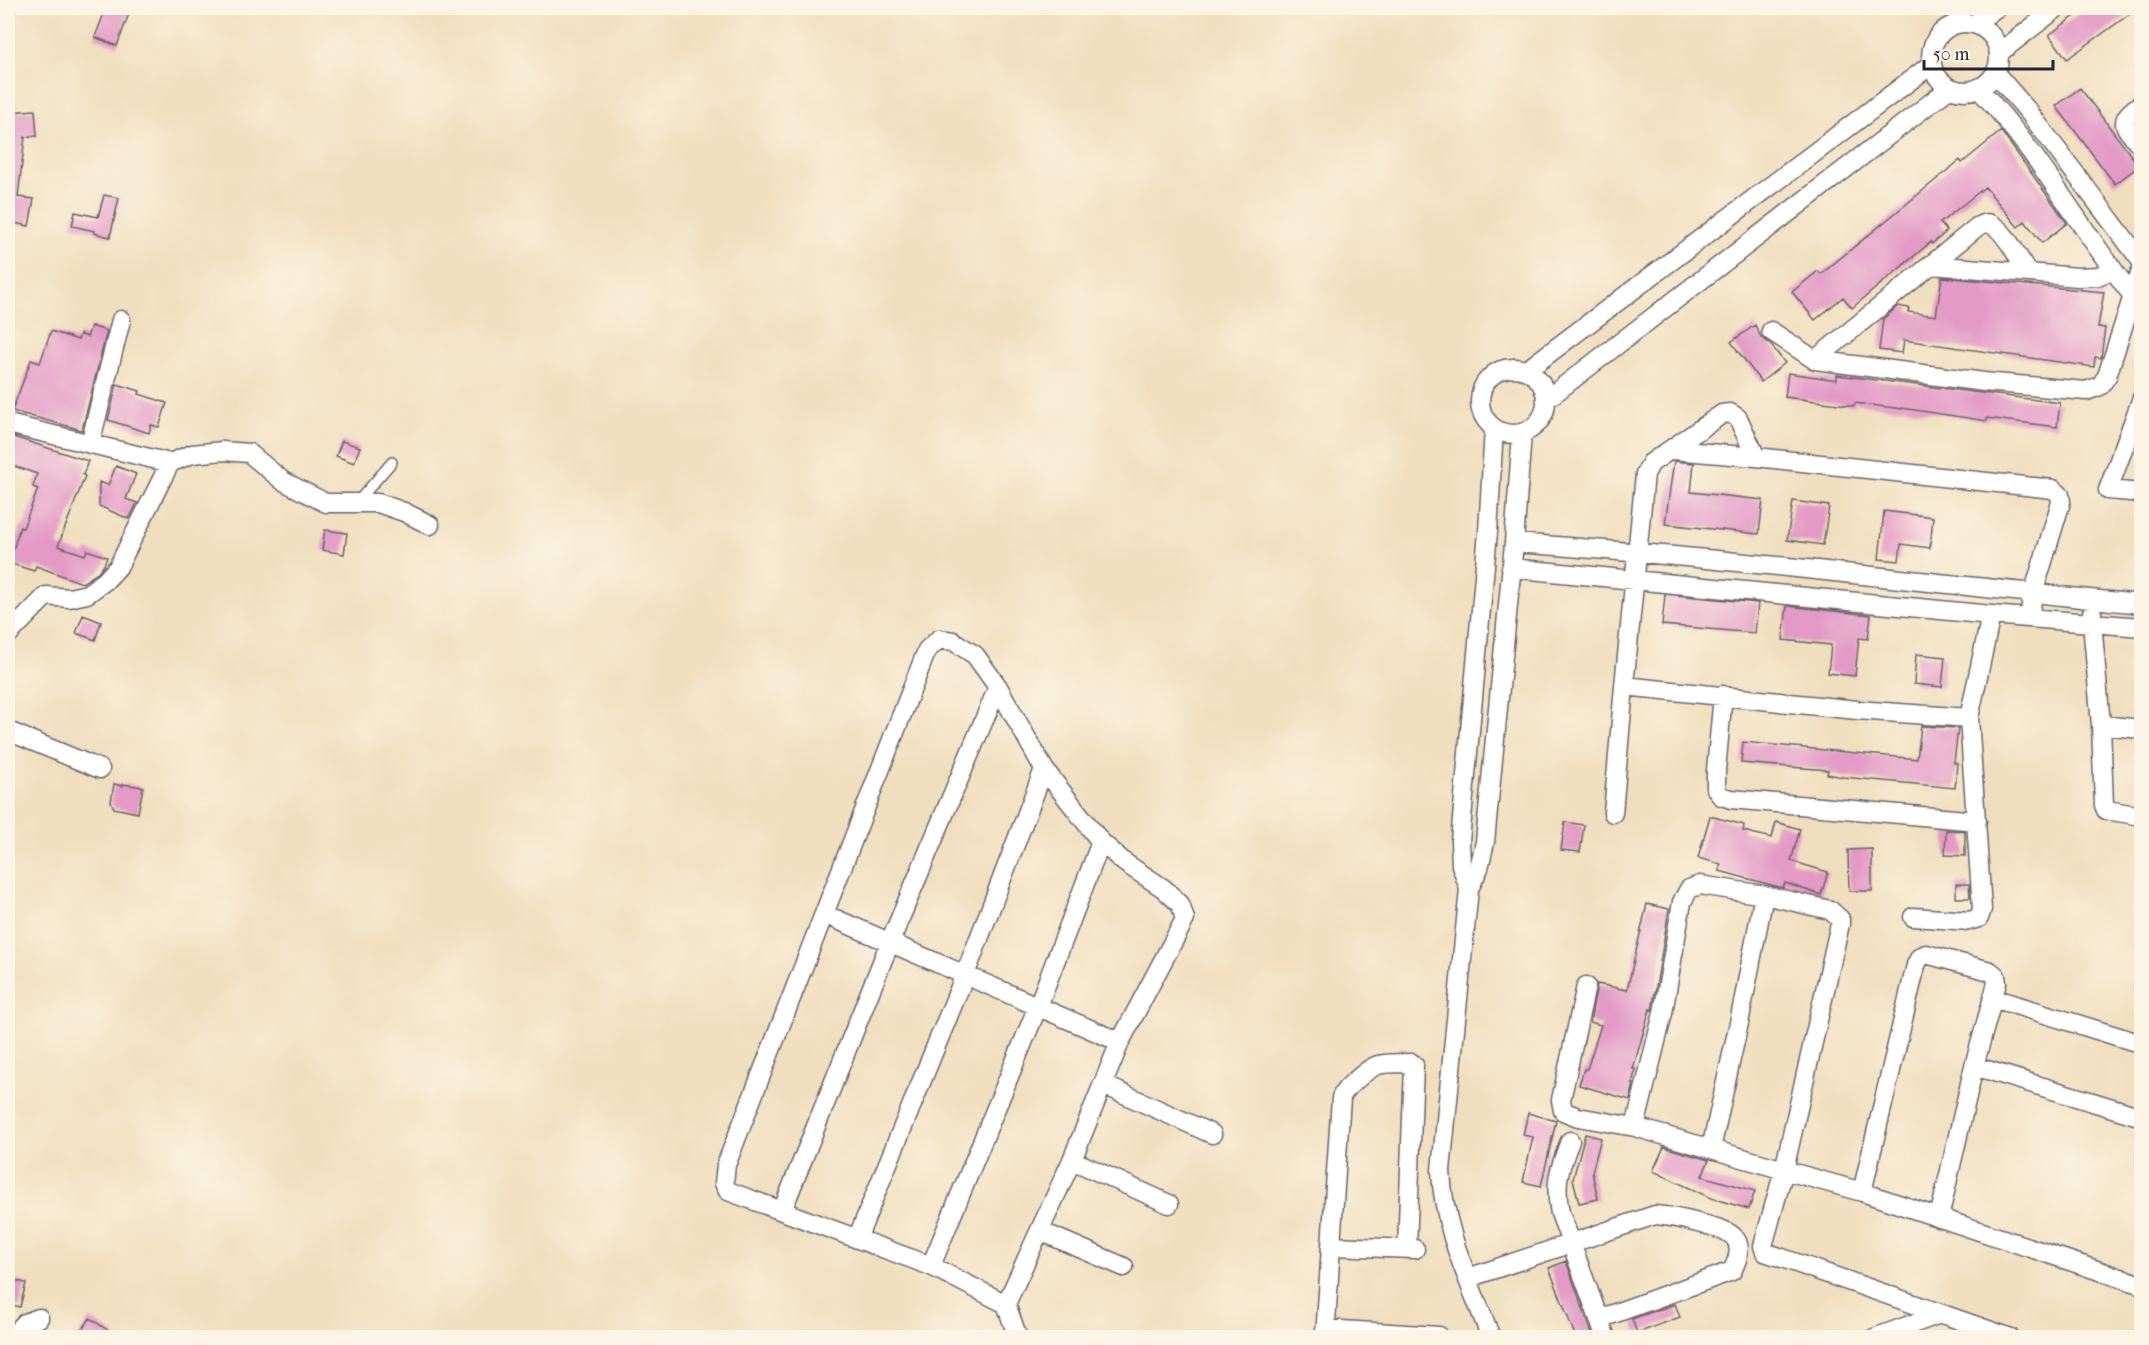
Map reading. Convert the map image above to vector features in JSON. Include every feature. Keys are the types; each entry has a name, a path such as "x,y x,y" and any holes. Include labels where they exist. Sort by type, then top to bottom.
{"street":[{"path":"1974,24 1996,8"},
{"path":"1999,53 2057,8"},
{"path":"1960,23 1974,24 1991,35 1999,53 1999,63 1995,73 1985,85 1969,91 1950,88 1938,78 1932,64 1932,50 1937,38 1947,28 1960,23"},
{"path":"1527,370 1932,64"},
{"path":"1995,73 2028,111 2142,262"},
{"path":"1547,399 1950,88"},
{"path":"1978,88 2011,126 2133,296"},
{"path":"2142,104 2127,113 2124,118 2125,127 2142,147"},
{"path":"2011,126 2028,111"},
{"path":"1815,360 1977,226 1984,223 1992,224 2000,232 2028,273"},
{"path":"2092,238 2112,223"},
{"path":"1931,265 2078,278 2098,276 2113,270"},
{"path":"1771,331 1815,360 1984,382 2086,391 2100,386 2107,376 2142,268"},
{"path":"90,444 121,320"},
{"path":"1503,369 1527,370 1541,382 1547,399 1546,408 1538,424 1521,433 1502,432 1494,428 1482,412 1480,394 1488,379 1503,369"},
{"path":"2142,398 2108,490 2142,493"},
{"path":"1613,813 1633,579 1645,474 1651,463 1722,414 1730,413 1738,418 1756,457"},
{"path":"8,424 170,463 192,454 223,451 249,453 283,481 326,503 378,504 404,512 430,525"},
{"path":"1469,889 1461,865 1460,841 1488,532 1494,428"},
{"path":"1491,1338 1449,1224 1442,1196 1441,1170 1469,889 1479,868 1485,843 1514,543 1521,433"},
{"path":"1672,450 2053,489 2060,495 2061,502 2033,594 2029,618"},
{"path":"8,635 46,596 69,598 87,594 105,581 118,567 170,463"},
{"path":"1514,543 1636,552 2033,594 2142,603"},
{"path":"1511,568 1991,615 2142,627"},
{"path":"2094,599 2092,622 2101,725 2104,805 2106,810 2142,816"},
{"path":"1913,917 1969,921 1979,918 1982,909 1983,897 1969,718 1991,615"},
{"path":"1006,1304 1072,1160 1120,1042 1185,920 1180,904 1172,896 1125,863 1101,842 1044,769 998,687 975,655 953,641 939,639 927,650 726,1165 724,1183 728,1191 931,1266 1006,1304 1018,1338"},
{"path":"1624,686 1857,710 1969,718"},
{"path":"782,1211 890,942 998,687"},
{"path":"1723,695 1716,770 1716,789 1720,796 1731,799 1977,821"},
{"path":"2101,725 2142,729"},
{"path":"8,731 100,769"},
{"path":"857,1239 965,975 1044,769"},
{"path":"931,1266 1038,1006 1101,842"},
{"path":"1635,1127 1663,1013 1682,902 1689,889 1701,885 1764,895 1830,910 1840,919 1819,1020 1764,1246 1765,1252 2011,1338"},
{"path":"1711,1149 1764,895"},
{"path":"824,914 1120,1042"},
{"path":"1862,1192 1893,1058 1920,957 1926,954 1990,971 1996,976 1997,983 1974,1066 1939,1218"},
{"path":"1586,986 1561,1100 1563,1111 1578,1117 1635,1127 1862,1192 2142,1285"},
{"path":"1993,998 2142,1044"},
{"path":"1331,1246 1411,1249 1414,1065 1412,1063 1374,1065 1342,1093 1331,1246 1325,1333 1439,1336"},
{"path":"1974,1066 2142,1117"},
{"path":"1104,1085 1212,1134"},
{"path":"1570,1142 1558,1171 1556,1192 1560,1213 1606,1338"},
{"path":"1072,1160 1169,1204"},
{"path":"1468,1278 1655,1215 1669,1216 1729,1231 1736,1239 1740,1250 1732,1271 1599,1319"},
{"path":"1040,1231 1124,1267"},
{"path":"1874,1338 1940,1314"},
{"path":"10,1338 25,1323 39,1318"}],"lane":[{"path":"356,503 392,462"}],"building":[{"path":"106,8 131,8 117,46 95,37"},
{"path":"2086,8 2138,8 2067,59 2049,35"},
{"path":"2080,88 2139,166 2115,184 2056,106"},
{"path":"35,110 37,136 25,137 18,197 34,199 29,226 8,222 8,147 13,148 10,112"},
{"path":"2001,131 2067,223 2042,243 2025,221 2018,227 1985,187 1940,223 1947,231 1852,308 1843,297 1815,320 1792,292 1818,271 1821,274 1960,160 1962,163"},
{"path":"104,195 119,198 110,237 72,226 75,212 98,217"},
{"path":"1942,277 2104,292 2098,327 2105,328 2101,358 2095,357 2094,367 1904,340 1902,353 1879,350 1883,319 1898,306 1909,308 1908,312 1936,316"},
{"path":"1755,325 1761,337 1770,344 1785,363 1761,382 1731,342"},
{"path":"91,326 107,331 82,430 12,411 31,360 40,363 51,331 78,340 80,334 87,337"},
{"path":"1788,373 1837,380 1837,375 2060,403 2057,427 1987,418 1987,421 1902,408 1855,403 1854,406 1785,397"},
{"path":"117,384 167,403 159,427 151,425 149,433 108,420"},
{"path":"8,435 88,461 83,475 85,476 58,546 85,555 87,550 107,557 98,573 82,583 36,566 34,571 9,563 20,527 23,528 38,489 33,487 37,474 8,464"},
{"path":"342,441 360,447 354,463 336,456"},
{"path":"1674,461 1694,463 1691,492 1763,500 1759,534 1665,524"},
{"path":"116,466 136,474 126,499 137,503 129,519 99,506 99,482 108,485"},
{"path":"1793,501 1829,506 1823,545 1787,540"},
{"path":"1884,511 1933,517 1930,548 1901,544 1899,561 1879,559"},
{"path":"325,530 347,533 344,554 322,550"},
{"path":"1665,594 1758,603 1755,633 1662,625"},
{"path":"1787,606 1871,615 1868,639 1859,638 1855,676 1828,673 1831,645 1783,640"},
{"path":"83,615 101,622 95,640 76,633"},
{"path":"1916,654 1945,657 1942,687 1914,684"},
{"path":"1921,726 1958,728 1954,763 1957,763 1955,788 1843,777 1827,774 1828,770 1741,763 1743,742 1917,759"},
{"path":"114,784 143,787 138,813 114,808 111,802"},
{"path":"1710,816 1744,825 1743,831 1772,838 1776,822 1800,829 1791,861 1828,872 1821,895 1785,883 1783,888 1719,871 1721,864 1698,858"},
{"path":"1565,822 1584,825 1580,852 1561,850"},
{"path":"1946,830 1965,831 1965,856 1945,855"},
{"path":"1872,849 1872,891 1849,891 1848,850"},
{"path":"1956,884 1969,884 1970,898 1956,898"},
{"path":"1647,904 1669,909 1652,1010 1650,1009 1633,1069 1636,1069 1630,1100 1579,1085 1584,1069 1587,1069 1601,1025 1590,1022 1597,984 1627,990"},
{"path":"1528,1113 1556,1121 1541,1186 1523,1182 1533,1137 1523,1135"},
{"path":"1585,1134 1601,1138 1592,1172 1598,1199 1579,1203 1573,1179"},
{"path":"1664,1147 1709,1160 1702,1176 1755,1191 1749,1209 1711,1198 1653,1171"},
{"path":"1566,1261 1594,1338 1576,1338 1549,1268"},
{"path":"8,1279 26,1283 20,1307 8,1304"},
{"path":"1675,1304 1680,1317 1637,1333 1632,1319"},
{"path":"90,1318 119,1338 77,1338"}]}
